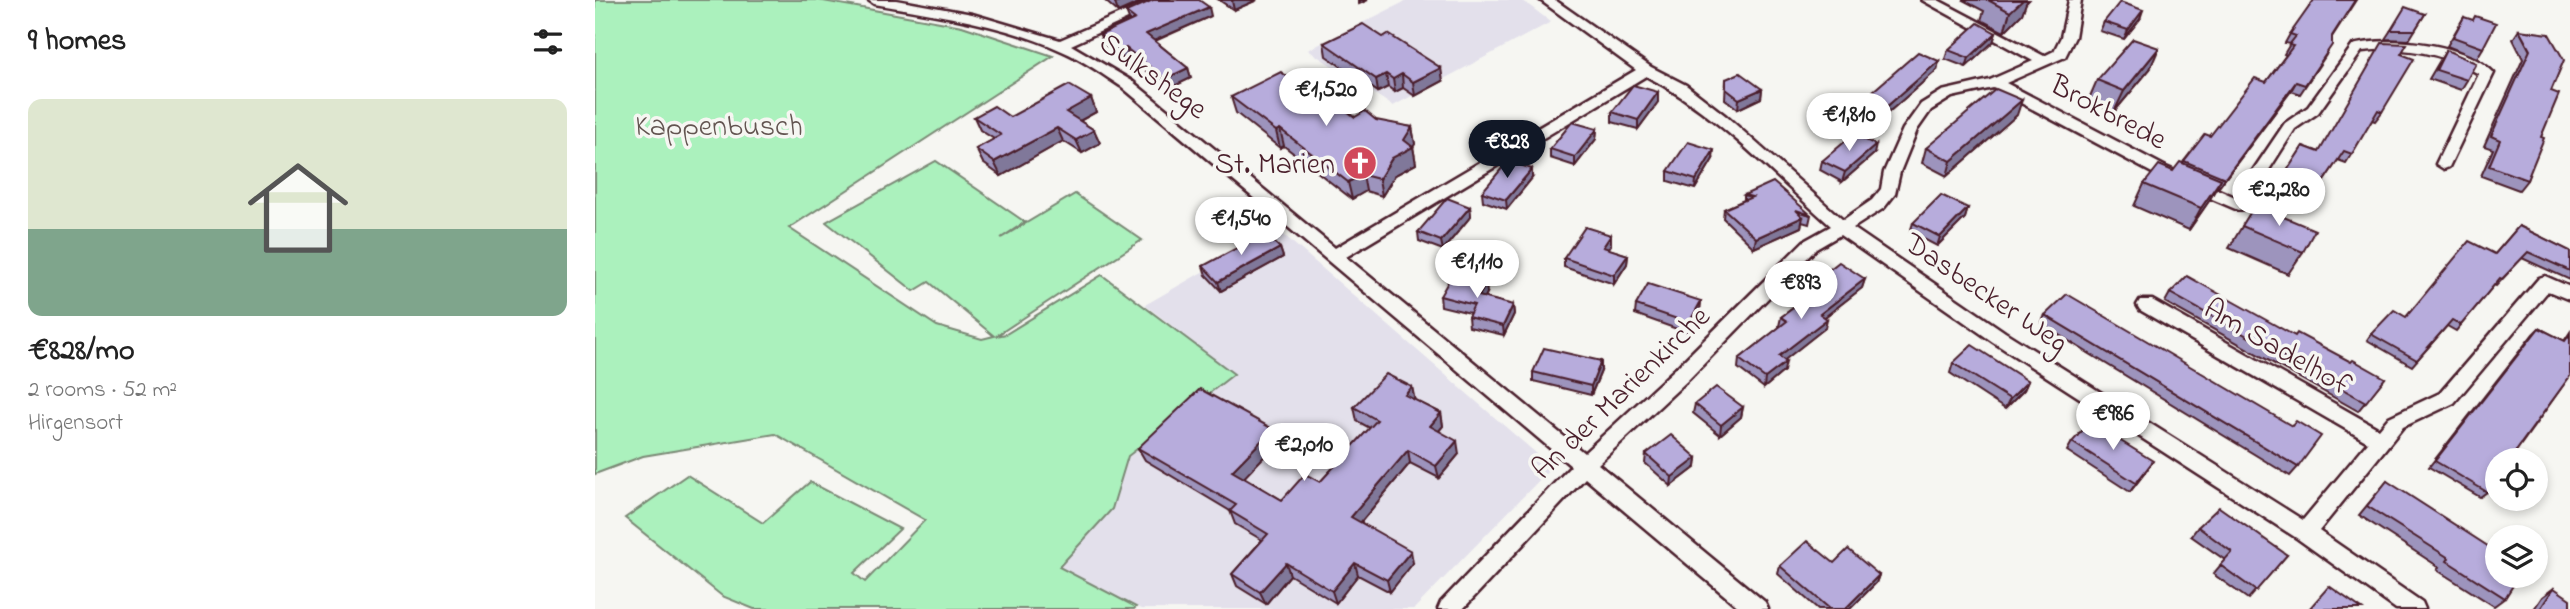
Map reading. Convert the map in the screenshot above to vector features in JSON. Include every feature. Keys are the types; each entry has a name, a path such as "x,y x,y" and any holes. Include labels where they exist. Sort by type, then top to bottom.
{"street":[{"name":"Sulkshege","path":"874,0 925,4 1060,45 1127,84 1757,609"},
{"path":"1060,45 1163,0"},
{"name":"Dasbecker Weg","path":"1546,0 1646,70 1681,88 1721,119 1858,242 1999,337 2305,533 2414,609"},
{"path":"1928,0 2045,62 2060,54 2065,47 2075,0"},
{"name":"Brokbrede","path":"1995,83 2161,171 2243,207 2290,126 2313,110 2358,48 2412,47 2473,64 2487,73 2444,164"},
{"name":"An der Marienkirche","path":"1449,609 1585,464 1682,374 1810,246 1864,215 1889,190 1900,150 1926,107 1947,94 1995,83 2045,62"},
{"path":"1334,257 1646,70"},
{"path":"2305,533 2396,422 2447,398 2545,282 2570,294"},
{"name":"Am Sadelhof","path":"2146,304 2381,440"}],"shaded area":[{"path":"1408,0 1522,0 1551,22 1393,106 1308,50"},
{"path":"1277,229 1552,467 1414,609 1141,609 1059,567 1112,509 1128,456 1234,374 1145,305"}],"green space":[{"name":"Kappenbusch","path":"595,0 818,0 962,26 1053,56 789,228 937,326 982,339 994,336 929,282 914,291 826,222 936,161 1025,222 1001,238 1075,194 1142,240 996,336 1006,334 1102,275 1234,374 1128,456 1112,509 1059,567 1136,607 1134,609 754,609 722,596 625,518 687,475 763,523 810,482 900,529 854,573 865,582 925,520 775,434 643,456 595,474"}],"building":[{"path":"1153,0 1199,0 1209,7 1146,34 1188,68 1165,79 1126,48 1120,51 1100,35 1135,19 1126,12"},
{"path":"1988,0 2023,0 2010,12"},
{"path":"2314,0 2355,0 2332,36 2332,45 2305,85 2296,82 2225,178 2184,161 2205,134 2210,136 2255,78 2266,82 2293,46 2289,45 2296,36 2290,34"},
{"path":"2120,2 2143,10 2128,30 2104,22"},
{"path":"2405,7 2425,14 2415,30 2391,30"},
{"path":"2475,16 2496,23 2483,48 2453,37 2464,17 2473,20"},
{"path":"1978,23 1996,33 1969,58 1948,50"},
{"path":"1363,24 1383,37 1388,34 1441,68 1413,82 1402,74 1393,79 1386,74 1376,79 1324,43"},
{"path":"2519,30 2549,34 2564,60 2551,91 2559,94 2527,180 2489,166 2500,140 2491,136 2530,50"},
{"path":"2133,39 2159,48 2124,91 2097,80"},
{"path":"2382,43 2407,44 2401,54 2414,59 2382,112 2378,110 2352,154 2344,151 2313,197 2279,183 2303,146 2319,152"},
{"path":"2446,50 2476,63 2467,80 2436,70"},
{"path":"1918,52 1939,61 1870,121 1849,112"},
{"path":"1281,72 1335,111 1339,105 1355,117 1365,111 1376,120 1412,127 1404,140 1413,147 1392,158 1379,179 1363,175 1348,182 1280,129 1276,131 1231,97"},
{"path":"1740,73 1762,89 1739,99 1726,89 1726,79"},
{"path":"1069,85 1091,98 1066,112 1094,130 1076,140 1057,128 994,162 976,149 1001,135 974,117 994,106 1010,117"},
{"path":"1633,85 1658,92 1638,120 1612,112"},
{"path":"1996,89 2022,100 1951,161 1926,148"},
{"path":"1572,122 1597,129 1575,157 1550,149"},
{"path":"1854,134 1876,145 1845,172 1822,161"},
{"path":"1688,142 1714,150 1696,180 1668,171"},
{"path":"1508,161 1532,169 1506,200 1482,192"},
{"path":"2180,162 2221,179 2201,208 2144,184 2159,165 2173,171"},
{"path":"1773,182 1811,215 1796,210 1803,217 1756,238 1724,209 1752,197 1744,195"},
{"path":"1941,195 1968,208 1940,237 1913,223"},
{"path":"1447,198 1470,207 1441,241 1418,232"},
{"path":"2255,205 2315,230 2303,252 2242,226"},
{"path":"2519,226 2570,251 2570,271 2528,252 2500,278 2461,325 2452,320 2417,360 2371,334 2394,310 2406,317 2469,241 2495,254"},
{"path":"1585,227 1611,235 1603,247 1628,255 1614,275 1564,258"},
{"path":"1265,233 1280,248 1218,282 1203,266"},
{"path":"1839,262 1865,279 1820,314 1827,319 1779,356 1786,362 1765,378 1739,359 1787,321 1781,317 1828,282 1820,277"},
{"path":"1452,275 1486,283 1479,296 1513,305 1503,326 1468,317 1474,305 1440,296"},
{"path":"2187,276 2295,336 2297,333 2385,378 2366,402 2170,293"},
{"path":"1648,284 1701,301 1689,323 1636,305"},
{"path":"2067,294 2292,426 2296,421 2321,436 2298,467 2045,315"},
{"path":"2539,328 2565,341 2570,334 2570,376 2518,448 2485,448 2485,491 2435,461"},
{"path":"1972,345 2028,381 2010,399 1953,363"},
{"path":"1544,348 1601,361 1591,386 1533,372"},
{"path":"1386,374 1412,387 1405,395 1441,413 1430,426 1457,441 1436,466 1408,450 1351,517 1411,551 1387,580 1355,563 1332,591 1286,563 1260,592 1232,574 1268,534 1230,511 1236,505 1138,448 1200,389 1273,429 1232,471 1282,500 1305,474 1320,482 1377,420 1354,407"},
{"path":"1716,387 1743,407 1721,425 1695,404"},
{"path":"2090,422 2153,461 2136,483 2072,442"},
{"path":"1671,435 1697,458 1672,477 1646,454"},
{"path":"2387,481 2485,544 2485,585 2447,561 2449,558 2367,506"},
{"path":"2219,507 2287,555 2256,591 2220,565 2232,552 2198,527"},
{"path":"1807,541 1834,563 1848,549 1879,575 1845,609 1830,609 1780,566"},
{"path":"2329,586 2362,609 2309,609"},
{"path":"2489,588 2511,588 2505,598"},
{"path":"2554,588 2570,599 2570,609 2540,609"}],"place":[{"name":"St. Marien","path":"1360,163"}]}
